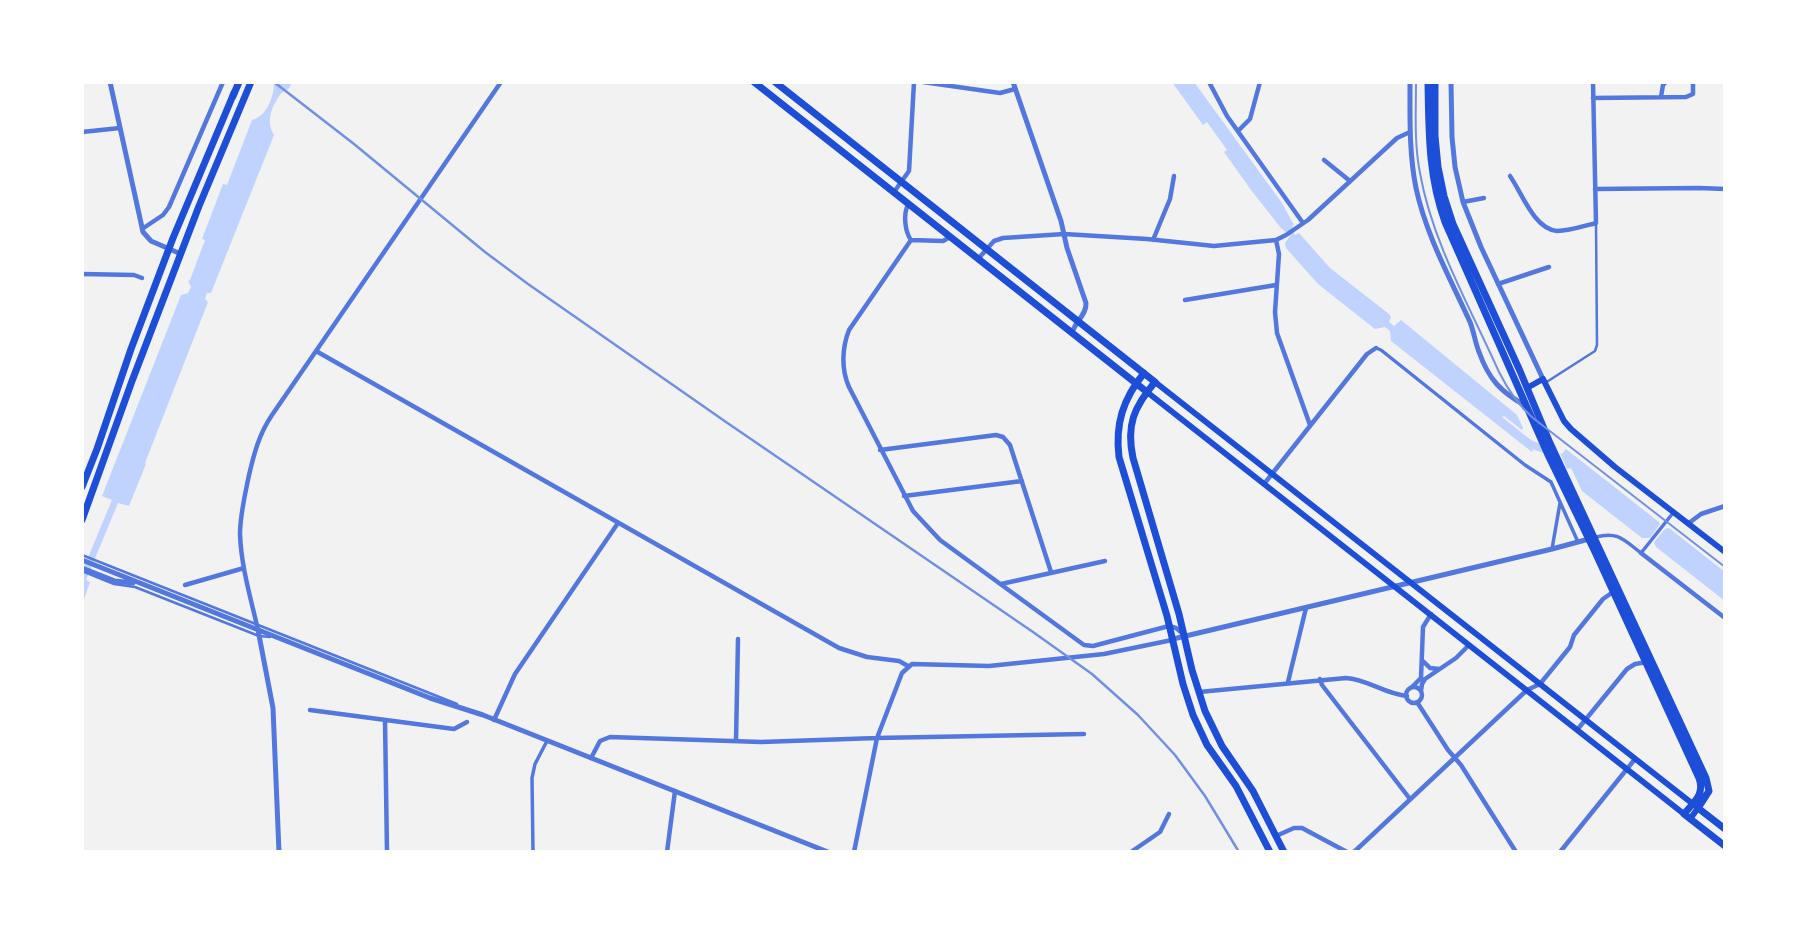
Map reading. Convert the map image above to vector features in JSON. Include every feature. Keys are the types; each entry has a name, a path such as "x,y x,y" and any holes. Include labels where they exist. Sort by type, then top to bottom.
{"main road":[{"path":"82,487 169,248 238,82"},
{"path":"82,520 205,190 251,82"},
{"path":"754,82 1725,846"},
{"path":"775,82 1725,829"},
{"path":"1428,82 1430,163 1440,207 1454,245 1561,466 1614,592 1649,662"},
{"path":"1435,82 1436,152 1448,209 1524,390 1527,406 1539,435 1592,538 1700,782 1701,791 1687,816"},
{"path":"1144,373 1128,396 1120,418 1119,457 1170,626 1183,684 1198,727 1211,752 1242,797 1270,852"},
{"path":"1524,390 1544,381 1567,425 1615,467 1725,552"},
{"path":"1155,382 1138,404 1133,417 1130,432 1131,452 1185,636 1198,692 1208,719 1217,738 1247,781 1284,852"}],"street":[{"path":"110,82 142,229 149,240 181,254"},
{"path":"142,229 163,215 169,207 223,82"},
{"path":"279,852 274,715 240,541 241,520 256,448 267,422 501,82"},
{"path":"893,193 909,171 914,82"},
{"path":"923,82 1000,93 1014,85 1058,211 1086,305 1072,334"},
{"path":"1209,82 1227,116 1303,223"},
{"path":"1238,131 1250,119 1260,82"},
{"path":"1410,82 1410,132 1415,183 1426,223 1474,330 1478,349 1490,377 1506,394 1527,406"},
{"path":"1451,82 1451,138 1463,202 1544,381"},
{"path":"1510,176 1534,216 1544,227 1561,231 1596,223 1593,82"},
{"path":"1661,97 1666,82"},
{"path":"1593,98 1686,97 1693,94 1693,82"},
{"path":"82,132 120,128"},
{"path":"978,259 994,241 1003,238 1064,234 1214,246 1276,240 1303,223 1398,138 1410,132"},
{"path":"1324,160 1350,181"},
{"path":"1153,240 1170,199 1174,177"},
{"path":"1595,189 1725,189"},
{"path":"1463,202 1485,198"},
{"path":"908,205 905,212 907,235 911,240 943,241 950,237"},
{"path":"911,240 849,330 845,340 843,368 846,380 880,450 913,512 937,538 1086,646 1170,626 1185,636"},
{"path":"1276,240 1279,254 1275,312 1277,334 1310,425"},
{"path":"1498,284 1549,267"},
{"path":"82,274 134,275 142,278"},
{"path":"1185,300 1276,285"},
{"path":"1264,484 1367,354 1376,348 1551,482 1578,542"},
{"path":"316,351 839,648 861,655 896,660 908,666"},
{"path":"1506,394 1514,395 1524,390"},
{"path":"880,450 1000,435 1009,442 1051,572"},
{"path":"904,496 1022,481"},
{"path":"1552,550 1560,501"},
{"path":"1689,523 1701,514 1725,506"},
{"path":"1642,553 1674,512"},
{"path":"494,720 515,674 618,523"},
{"path":"853,852 877,738 902,673 908,666 917,663 989,666 1104,654 1552,550 1605,535 1616,535 1725,618"},
{"path":"82,560 828,852"},
{"path":"1000,584 1105,561"},
{"path":"185,585 244,568"},
{"path":"82,570 105,579 147,587"},
{"path":"1354,852 1527,690 1541,684 1570,647 1574,635 1605,597 1614,592"},
{"path":"1288,682 1306,608"},
{"path":"1407,696 1408,691 1421,678 1423,627 1431,614"},
{"path":"736,741 738,639"},
{"path":"1198,692 1351,678 1392,694 1407,696 1411,702 1417,702 1422,697 1422,684 1425,679 1469,645"},
{"path":"1423,657 1430,668 1440,669"},
{"path":"1577,730 1627,669 1635,664 1649,662"},
{"path":"1320,679 1410,799"},
{"path":"1412,687 1421,691"},
{"path":"1417,702 1516,852"},
{"path":"310,710 454,729 467,722"},
{"path":"385,720 387,852"},
{"path":"591,758 600,741 610,737 736,741 1084,734"},
{"path":"533,852 532,778 535,764 547,741"},
{"path":"1560,852 1635,759"},
{"path":"667,852 675,791"},
{"path":"1131,852 1160,832 1169,814"},
{"path":"1276,836 1298,827 1347,852"}],"lane":[{"path":"1544,381 1595,351 1597,345 1596,223"},
{"path":"82,555 258,630"},
{"path":"105,579 258,630 480,714"}],"water":[{"path":"274,82 292,82 274,104 270,125 274,135 211,293 207,293 205,299 208,302 129,506 118,503 86,580 90,582 82,605 82,572 112,500 102,496 181,295 188,293 191,287 188,281 223,184 227,185 252,120 262,114 269,105"},
{"path":"1172,82 1194,82 1282,203 1294,225 1295,235 1299,233 1330,268 1389,314 1389,322 1394,326 1401,320 1517,415 1522,430 1502,417 1527,437 1532,452 1391,341 1390,331 1385,327 1375,329 1318,284 1286,248 1285,243 1290,236 1251,190 1207,122 1203,125"},
{"path":"1566,449 1659,522 1650,538 1642,538 1582,491 1560,453"},
{"path":"1669,528 1725,572 1725,601 1656,547 1654,542"}],"waterway":[{"path":"1521,438 1551,451"}],"tram line":[{"path":"1416,82 1417,150 1433,224 1454,275 1510,391 1533,418 1725,567"}],"railway":[{"path":"274,82 528,284 1092,674 1138,715 1175,755 1205,796 1239,852"}]}
